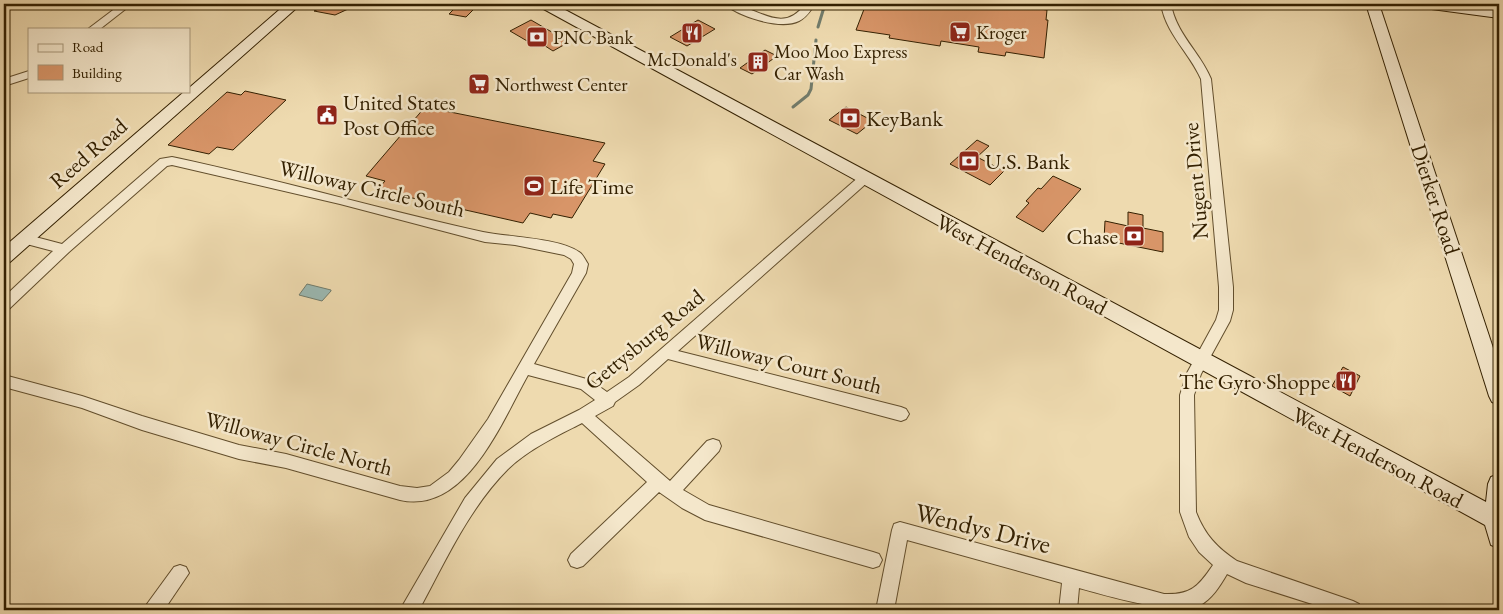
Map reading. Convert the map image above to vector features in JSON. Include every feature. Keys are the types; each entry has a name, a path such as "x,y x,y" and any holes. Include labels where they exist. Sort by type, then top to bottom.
{"main road":[{"name":"Reed Road","path":"4,257 294,4"},
{"name":"West Henderson Road","path":"545,4 1201,360 1498,526"},
{"name":"Dierker Road","path":"1372,4 1499,396"},
{"path":"1424,4 1499,14"},
{"path":"1498,526 1499,484"}],"street":[{"path":"94,28 127,4"},
{"path":"730,4 760,18 776,22 790,20 800,15 810,4"},
{"name":"Nugent Drive","path":"1166,4 1167,15 1174,32 1203,68 1206,79 1215,162 1226,287 1226,310 1218,331 1201,360"},
{"path":"4,83 28,74"},
{"name":"Willoway Circle South","path":"64,249 159,166 164,162 172,161 485,237 515,240 567,251 576,256 581,264 579,273 525,368"},
{"name":"Gettysburg Road","path":"409,610 450,536 478,492 503,464 530,443 608,401 667,353 865,178"},
{"path":"24,240 64,249"},
{"path":"4,306 64,249"},
{"name":"Willoway Court South","path":"667,353 900,414"},
{"path":"1201,360 1190,380 1187,395 1188,512 1192,526 1204,547 1224,564 1246,575 1314,594 1353,610"},
{"path":"525,368 585,384 608,401"},
{"name":"Willoway Circle North","path":"4,381 82,402 142,423 238,452 286,461 413,496 427,495 444,486 457,473 490,428 525,368"},
{"path":"584,415 665,486 686,502 705,512 873,560"},
{"path":"577,560 714,446"},
{"name":"Wendys Drive","path":"885,610 900,530 1164,603 1178,605 1200,597 1209,588 1224,564"},
{"path":"153,610 180,573"},
{"name":"Wendys Drive","path":"1068,610 1071,577"}],"water":[{"path":"307,284 331,291 322,301 299,295"}],"building":[{"path":"330,4 359,4 335,15 314,11"},
{"path":"459,4 479,4 466,17 449,14"},
{"name":"Kroger","path":"866,4 1004,4 1047,10 1046,20 1048,20 1044,58 1006,52 1005,56 978,52 979,47 941,41 940,46 889,38 890,35 856,30"},
{"name":"PNC Bank","path":"531,20 569,42 553,51 539,42 534,45 510,31"},
{"name":"McDonald's","path":"698,20 715,29 687,46 670,37"},
{"name":"Moo Moo Express Car Wash","path":"765,50 777,56 752,74 740,68"},
{"path":"245,91 286,100 233,150 217,147 209,154 168,145 227,92 241,95"},
{"path":"425,107 605,143 593,161 605,164 572,218 553,214 551,218 530,213 523,223 377,190 385,181 366,176"},
{"name":"KeyBank","path":"846,107 873,121 857,134 829,120"},
{"name":"U.S. Bank","path":"977,140 989,146 977,157 1004,171 990,185 950,164"},
{"path":"1053,176 1081,189 1043,232 1016,217 1029,203 1026,201"},
{"name":"Chase","path":"1128,212 1143,215 1143,228 1163,232 1163,252 1104,240 1105,221 1128,226"},
{"name":"The Gyro Shoppe","path":"1343,367 1360,376 1350,396 1332,386"}],"waterway":[{"path":"818,27 825,4"},
{"path":"793,107 808,95 811,89 816,40"}],"place":[{"name":"Kroger","path":"960,32"},
{"name":"McDonald's","path":"692,33"},
{"name":"PNC Bank","path":"537,37"},
{"name":"Moo Moo Express Car Wash","path":"758,62"},
{"name":"Northwest Center","path":"479,84"},
{"name":"United States Post Office","path":"327,115"},
{"name":"KeyBank","path":"850,118"},
{"name":"U.S. Bank","path":"969,161"},
{"name":"Life Time","path":"534,186"},
{"name":"Chase","path":"1134,236"},
{"name":"The Gyro Shoppe","path":"1346,381"}]}
